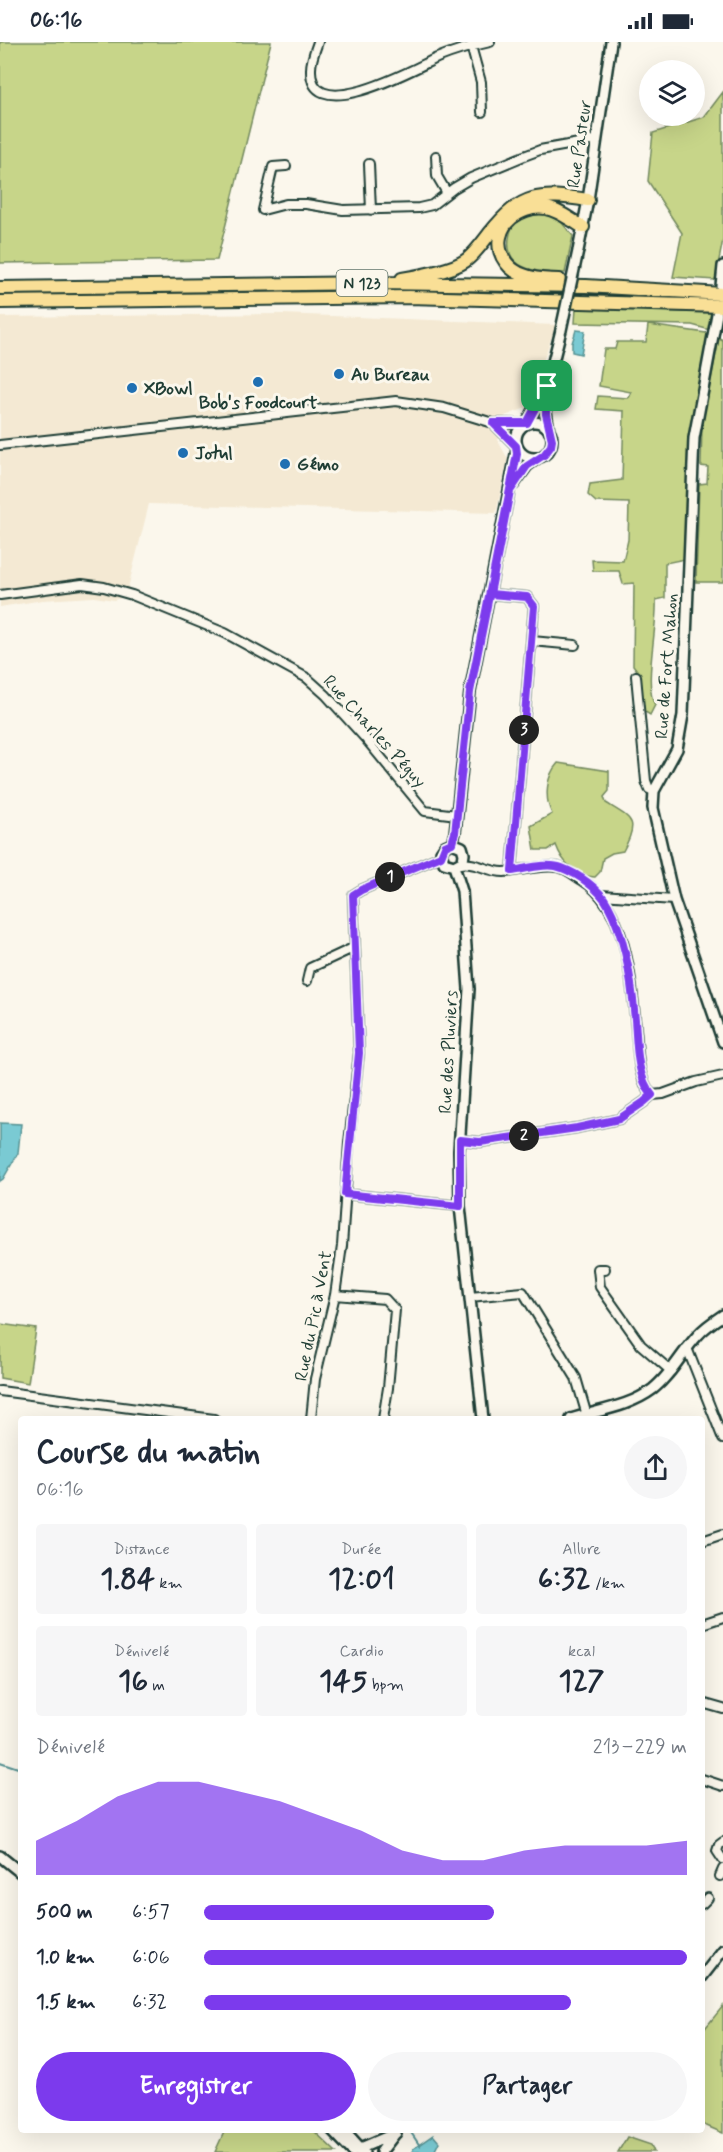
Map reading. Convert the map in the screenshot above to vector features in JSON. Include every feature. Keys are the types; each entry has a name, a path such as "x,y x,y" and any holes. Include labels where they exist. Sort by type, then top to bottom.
{"main road":[{"path":"376,283 436,272 465,261 506,214 522,202 542,197 588,200"},
{"path":"583,227 545,207 530,208 511,218 500,234 499,243 500,252 510,267 521,274 566,280 586,286"},
{"name":"N 123","path":"0,288 376,283 722,290"},
{"name":"N 123","path":"0,302 409,297 720,310"}],"street":[{"path":"318,42 310,67 312,80 324,92 339,94 365,90 436,58 490,42"},
{"name":"Rue Pasteur","path":"547,386 588,200 610,42"},
{"path":"471,46 481,82 482,112"},
{"path":"286,166 273,167 263,210 286,204 306,204 343,210 419,208 432,205 471,178 540,150 596,140"},
{"path":"436,156 437,176 447,193"},
{"path":"369,164 371,210"},
{"path":"722,290 723,266"},
{"name":"Rue de Fort Mahon","path":"654,791 677,749 683,714 694,438 720,310"},
{"path":"452,843 470,692 510,491 517,432 526,424 547,386"},
{"path":"510,491 527,466 548,451 551,446 552,440 546,414 547,386"},
{"path":"0,445 396,401 444,408 493,423 537,422 543,424 549,431"},
{"path":"493,423 526,457 539,457"},
{"name":"Rue Charles Péguy","path":"0,594 82,584 104,587 132,595 225,633 307,678 326,695 365,738 425,811 457,815"},
{"path":"490,594 527,597 533,603 532,641 512,871"},
{"path":"532,641 575,645"},
{"path":"636,676 646,781 649,789 654,791 653,808 674,900 723,1042"},
{"path":"457,865 464,858 464,850 452,843 445,846 441,856 444,863 457,865 468,862 488,871 561,867 592,886 601,895 608,904 629,967 633,987 639,1062 647,1089 652,1095"},
{"name":"Rue du Pic à Vent","path":"311,1416 315,1379 335,1295 342,1246 359,1053 353,895 441,856"},
{"name":"Rue des Pluviers","path":"457,865 462,891 469,989 460,1140 460,1206 483,1416"},
{"path":"601,895 674,900"},
{"path":"308,981 310,968 355,947"},
{"path":"460,1140 480,1142 608,1122 619,1119 652,1095 663,1094 696,1082 723,1076"},
{"path":"345,1194 460,1206"},
{"path":"605,1269 598,1269 600,1287 641,1345 671,1371"},
{"path":"470,1298 523,1292 576,1378 587,1416"},
{"path":"335,1295 385,1299 395,1310 383,1416"},
{"path":"590,1416 613,1409 654,1388 671,1371 698,1334 723,1315"},
{"path":"687,1348 723,1439"},
{"path":"0,1391 191,1416"},
{"path":"705,1540 723,1534"},
{"path":"705,1623 723,1617"},
{"path":"705,1704 723,1709"},
{"path":"705,1780 723,1786"},
{"path":"723,1842 717,1851 723,1860"},
{"path":"0,1856 18,1871"},
{"path":"705,1973 723,1950"},
{"path":"336,2133 359,2151"},
{"path":"346,2133 359,2151"},
{"path":"359,2151 395,2133"},
{"path":"381,2152 396,2133"}],"shaded area":[{"path":"282,314 556,325 526,408 505,416 498,441 508,459 496,513 149,504 126,596 114,600 94,597 43,600 0,607 0,317"}],"green space":[{"path":"0,42 271,42 217,260 0,263"},
{"path":"723,92 723,240 715,280 673,277 682,233 648,181 653,133 675,126 705,126 705,116"},
{"path":"534,213 557,217 573,236 565,273 540,272 520,265 513,259 509,250 509,239 513,224"},
{"path":"576,308 714,313 710,330 692,325 575,323"},
{"path":"648,325 713,334 689,441 685,559 665,563 665,598 656,600 650,684 655,705 650,715 642,710 640,674 633,665 634,583 623,584 619,571 593,571 592,560 623,561 628,540 629,503 596,502 588,495 590,484 622,480 624,411 596,409 598,396 628,398 631,392 599,386 604,349 615,349 617,342 646,342"},
{"path":"719,338 723,340 723,582 696,582 699,484 707,483 708,467 701,466 702,425"},
{"path":"558,763 609,771 609,791 604,797 606,803 631,821 631,833 623,851 603,858 600,872 595,877 582,874 566,863 556,845 548,850 535,850 531,826 552,814 547,794 551,774"},
{"path":"0,1324 36,1329 28,1383 0,1378"},
{"path":"723,2006 723,2133 705,2125 705,2028"},
{"path":"224,2133 316,2133 336,2152 215,2152"},
{"path":"627,2137 651,2145 654,2152 618,2152"}],"water":[{"path":"576,330 585,331 581,354 572,352"},
{"path":"0,1123 21,1124 18,1153 0,1181"},
{"path":"433,2135 439,2142 434,2152 412,2152 413,2149"}],"waterway":[{"path":"0,1762 18,1768"},
{"path":"411,2133 420,2146"}],"place":[{"name":"Au Bureau","path":"339,374"},
{"name":"Bob's Foodcourt","path":"258,382"},
{"name":"XBowl","path":"132,388"},
{"name":"Jotul","path":"183,453"},
{"name":"Gémo","path":"285,464"}],"route":[{"path":"547,386 546,414 552,440 551,446 544,455 527,466 510,491 490,594 527,597 534,606 512,871 550,866 561,867 592,886 608,904 629,967 633,987 639,1062 647,1089 652,1095 619,1119 577,1128 480,1142 460,1140 460,1206 345,1194 359,1053 353,895 441,856 445,846 452,843 470,692 504,514 518,449 510,437 493,423 527,423 547,386"}]}
